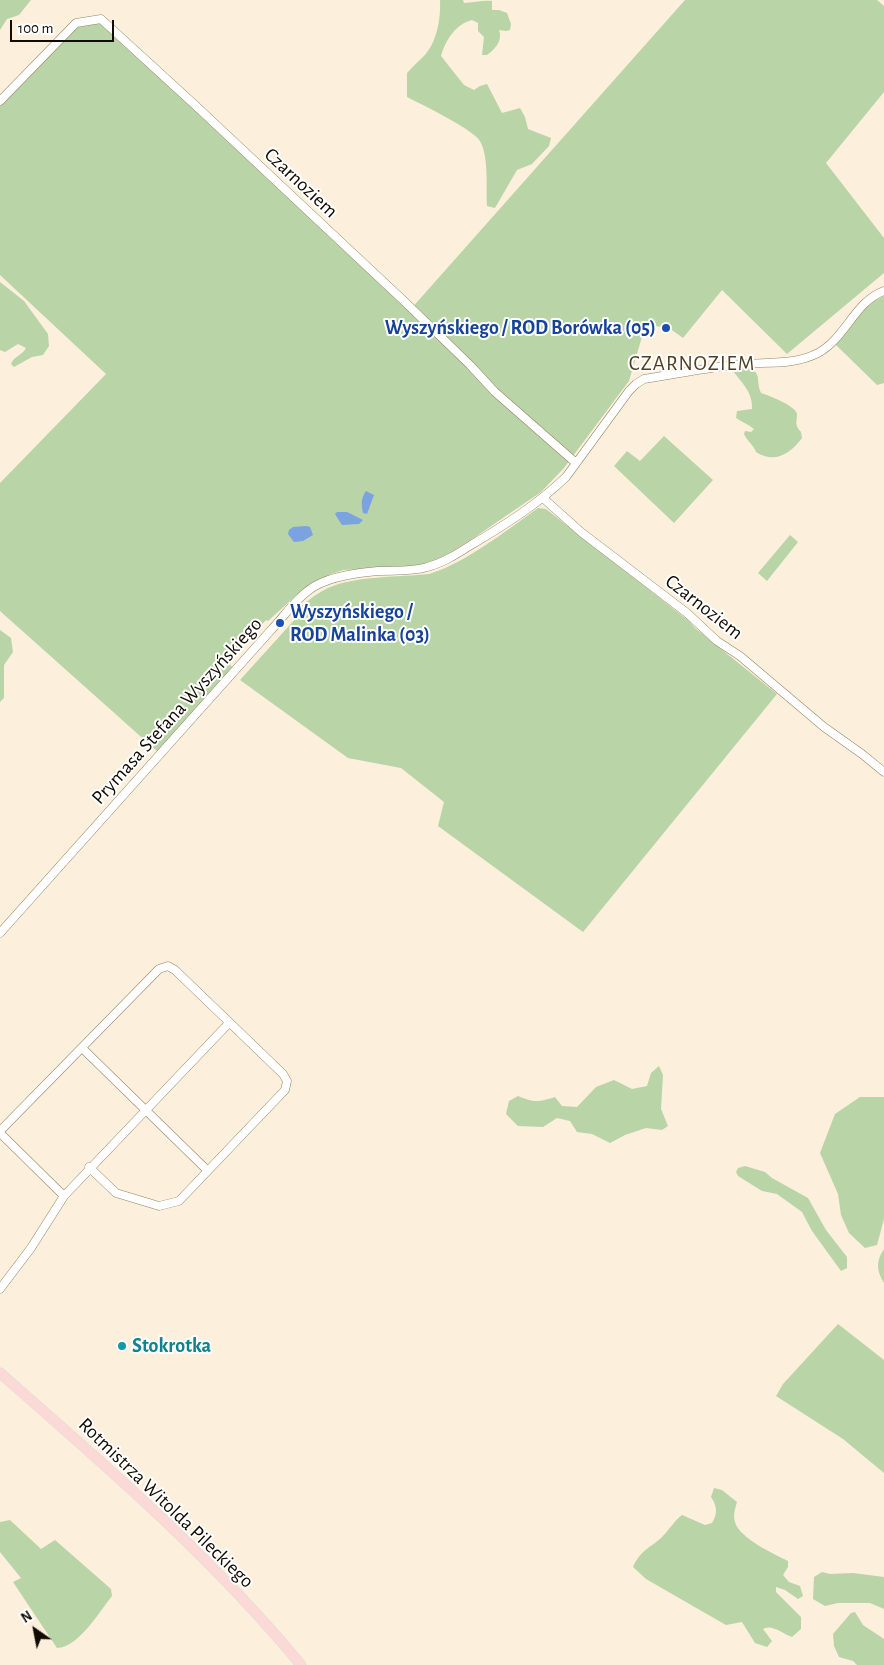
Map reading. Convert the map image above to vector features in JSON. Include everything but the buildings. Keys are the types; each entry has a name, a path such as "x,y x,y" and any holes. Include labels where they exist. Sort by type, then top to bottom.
{"main road":[{"name":"Rotmistrza Witolda Pileckiego","path":"0,1374 155,1511 222,1578 301,1665"}],"street":[{"name":"Czarnoziem","path":"0,100 76,23 101,19 391,289 470,365 495,392 576,463"},
{"path":"543,498 566,477 630,391 644,379 743,364 783,362 812,356 828,346 841,334 867,301 884,291"},
{"name":"Czarnoziem","path":"543,498 581,532 687,613 717,641 740,656 824,726 884,772"},
{"name":"Prymasa Stefana Wyszyńskiego","path":"0,933 277,624 314,587 345,576 376,571 425,568 435,565 499,529 543,498"},
{"path":"64,1196 0,1132 159,969 168,966 175,970 283,1074 287,1081 285,1090 179,1201 160,1206 116,1193 89,1167"},
{"path":"0,1289 31,1248 64,1196 89,1167 229,1023"},
{"path":"82,1048 207,1170"}],"green space":[{"path":"0,0 31,0 19,15 7,19 0,30"},
{"path":"440,0 463,0 464,3 492,1 492,10 507,13 511,24 510,30 499,30 499,41 487,55 482,55 484,37 478,31 478,23 472,20 461,25 452,33 441,56 464,85 474,90 487,84 502,113 520,108 528,129 551,138 549,146 532,164 517,170 495,208 487,206 486,164 480,141 468,130 407,97 407,73 424,56 432,44 439,22"},
{"path":"685,0 877,0 884,6 884,92 826,163 884,238 884,273 787,354 722,290 683,338 669,328 648,325 644,330 629,381 564,468 541,492 443,557 425,564 343,570 331,574 302,590 268,621 266,620 227,661 233,668 158,752 0,611 0,483 106,374 0,275 0,103 74,29 81,25 101,23 164,79 410,310"},
{"path":"0,282 24,301 48,334 49,346 43,355 32,357 14,367 11,364 12,361 26,348 18,344 5,352 0,350"},
{"path":"884,296 884,383 877,385 836,345 862,311 875,300"},
{"path":"742,368 753,370 756,373 761,393 787,404 797,414 797,425 802,438 782,456 763,456 756,452 744,434 745,431 751,432 754,429 736,418 737,411 752,409 749,393 733,371"},
{"path":"664,436 713,480 674,523 614,466 627,451 640,461"},
{"path":"538,508 546,509 689,621 695,628 777,694 583,932 438,826 444,802 401,768 348,758 240,680 297,617 294,614 323,590 351,581 429,574 471,555"},
{"path":"790,535 798,542 767,581 758,573"},
{"path":"0,630 11,638 13,652 4,665 4,698 0,702"},
{"path":"659,1066 663,1075 661,1109 668,1126 662,1130 646,1128 625,1135 610,1143 592,1134 577,1132 570,1121 557,1118 543,1127 518,1126 506,1114 509,1101 518,1096 536,1101 555,1097 562,1106 577,1107 596,1087 614,1080 632,1089 647,1086 651,1073"},
{"path":"860,1097 884,1097 884,1219 877,1245 865,1248 849,1233 841,1215 838,1194 820,1153 835,1114"},
{"path":"745,1166 765,1172 772,1178 808,1198 826,1230 847,1257 847,1268 841,1271 812,1231 802,1212 777,1194 762,1191 738,1176 736,1172 738,1168"},
{"path":"884,1249 884,1283 879,1274 878,1266"},
{"path":"838,1324 884,1360 884,1473 843,1439 776,1396 783,1384"},
{"path":"714,1488 722,1490 737,1502 734,1519 743,1534 758,1545 788,1561 788,1567 783,1575 789,1582 800,1586 803,1596 798,1599 785,1590 776,1587 776,1592 801,1617 801,1629 792,1637 767,1628 763,1629 772,1641 767,1647 755,1643 742,1622 726,1625 646,1579 633,1567 643,1552 663,1536 682,1515 705,1525 712,1523 716,1513 715,1503 711,1497"},
{"path":"10,1520 41,1549 55,1540 111,1589 112,1596 88,1628 73,1642 65,1646 57,1648 13,1582 21,1578 0,1552 0,1522"},
{"path":"822,1572 884,1577 884,1609 870,1603 838,1603 825,1606 813,1599 814,1577"},
{"path":"855,1612 863,1625 884,1639 884,1665 857,1665 853,1661 839,1657 834,1646 833,1634 851,1613"}],"water":[{"path":"366,491 374,495 367,514 363,513 362,504"},
{"path":"337,512 347,512 363,520 359,524 342,525 335,514"},
{"path":"293,527 310,527 313,535 303,541 294,542 288,534 289,530"}],"place":[{"name":"Wyszyńskiego / ROD Borówka (05)","path":"666,328"},
{"name":"Wyszyńskiego / ROD Malinka (03)","path":"280,623"},
{"name":"Stokrotka","path":"122,1346"}],"district":[{"name":"CZARNOZIEM","path":"692,364"}]}
